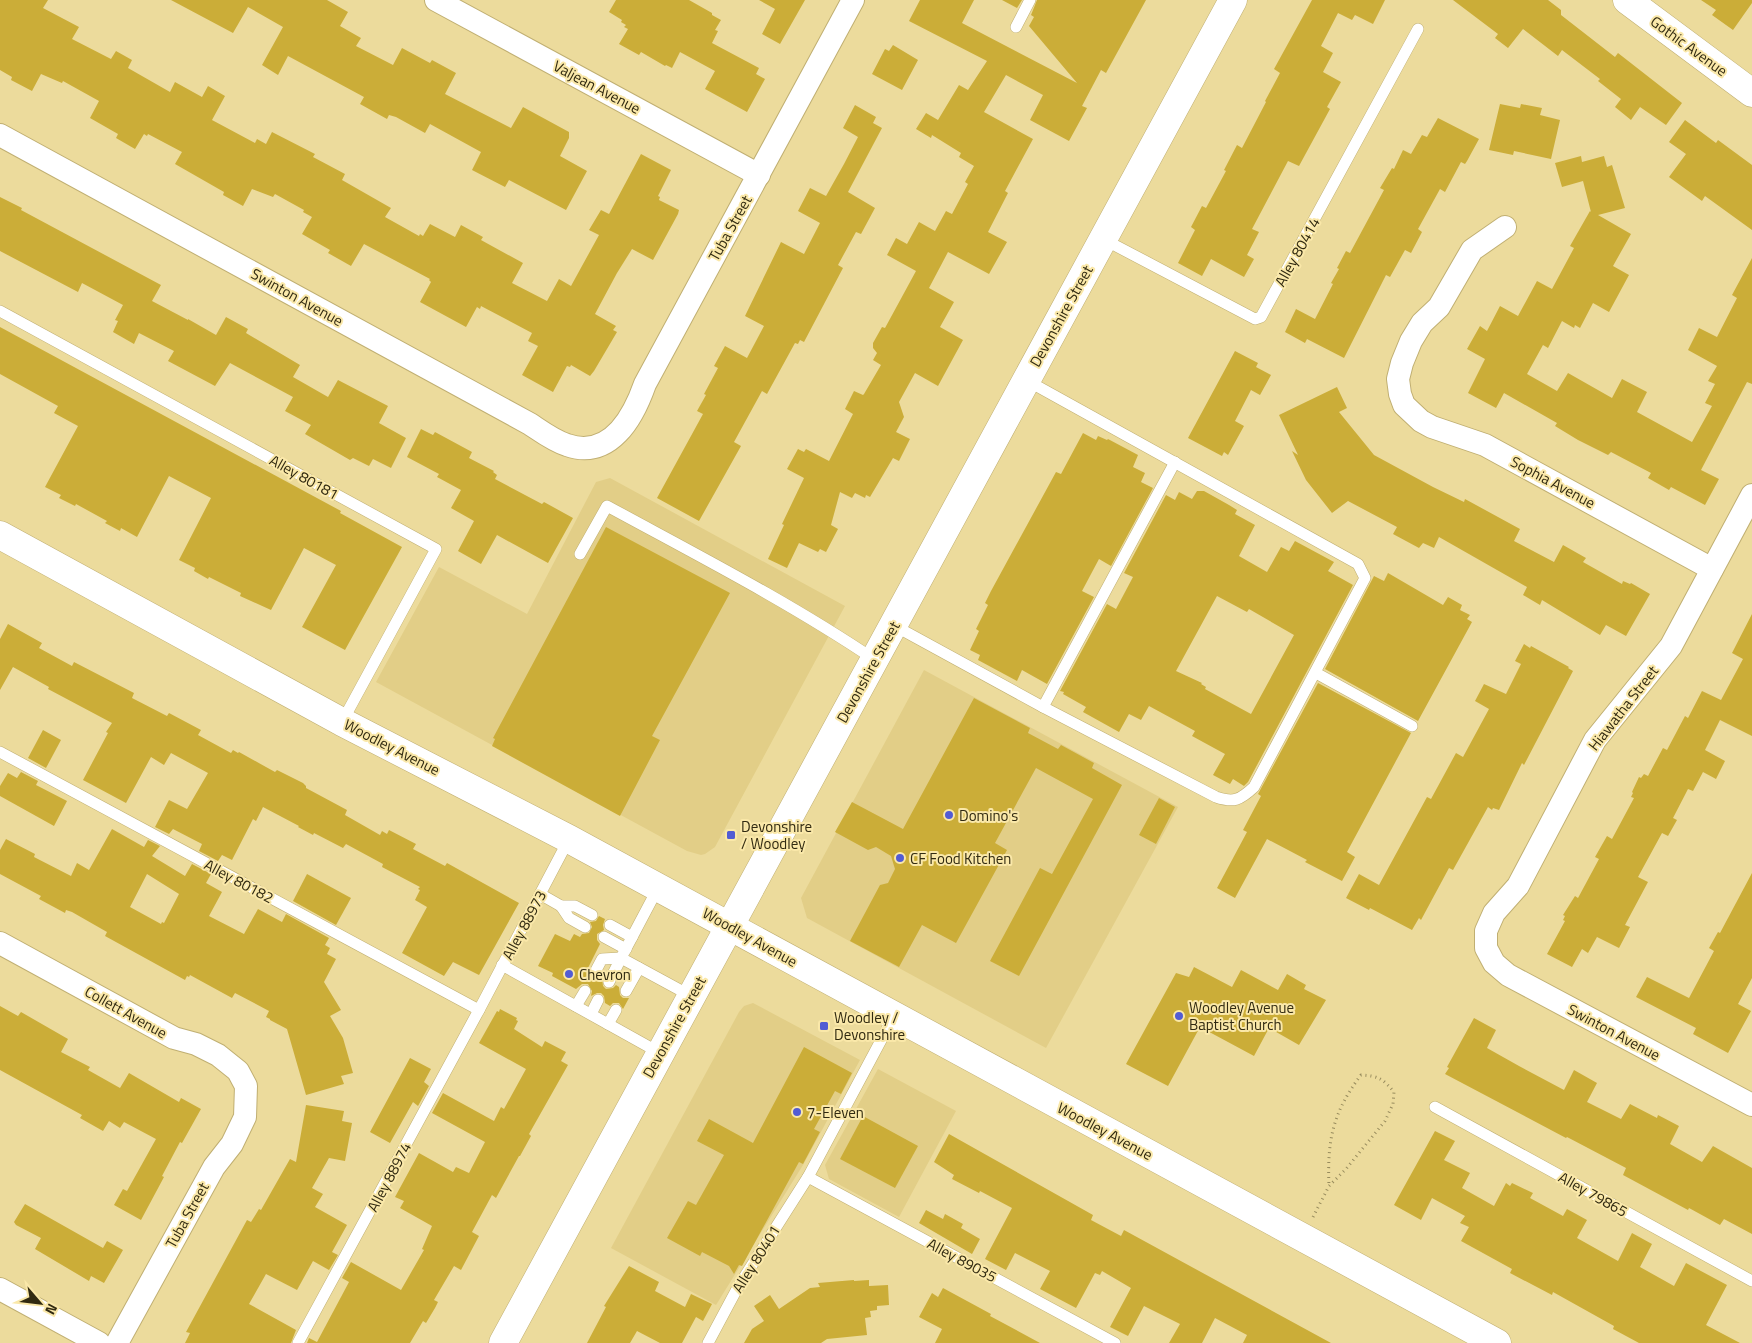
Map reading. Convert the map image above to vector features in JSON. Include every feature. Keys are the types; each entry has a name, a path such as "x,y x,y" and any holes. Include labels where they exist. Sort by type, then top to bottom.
{"main road":[{"name":"Devonshire Street","path":"502,1343 1233,0"},
{"name":"Gothic Avenue","path":"1627,0 1752,92"},
{"name":"Woodley Avenue","path":"0,535 342,722 568,839 730,926 1498,1343"}],"street":[{"name":"Valjean Avenue","path":"436,0 759,175"},
{"name":"Tuba Street","path":"597,447 611,439 626,424 639,401 645,384 853,0"},
{"name":"Swinton Avenue","path":"0,135 522,419 550,437 568,446 597,447"},
{"name":"Sophia Avenue","path":"1505,227 1472,250 1439,308 1422,324 1411,340 1398,379 1404,405 1421,421 1432,427 1485,445 1712,569"},
{"name":"Hiawatha Street","path":"1486,948 1486,931 1494,912 1518,886 1595,740 1671,646 1752,495"},
{"name":"Collett Avenue","path":"0,943 174,1038 196,1044 218,1055 238,1071 246,1086"},
{"name":"Swinton Avenue","path":"1486,948 1494,963 1508,976 1752,1105"},
{"name":"Tuba Street","path":"117,1343 214,1167 232,1144 245,1116 246,1086"},
{"path":"0,1289 99,1343"}],"lane":[{"path":"1016,27 1030,0"},
{"name":"Alley 80414","path":"1103,239 1255,319 1261,317 1418,30"},
{"name":"Alley 80181","path":"0,311 436,549 342,722"},
{"path":"893,625 1043,707 1225,800 1235,800 1244,796 1254,787 1316,673 1365,578 1358,564 1026,380"},
{"path":"1043,707 1175,462"},
{"path":"580,554 606,506 758,588 834,633 875,660"},
{"path":"1316,673 1412,726"},
{"name":"Alley 80182","path":"0,752 479,1010"},
{"name":"Alley 88973","path":"479,1010 568,839"},
{"path":"608,982 658,888"},
{"path":"540,894 561,906 569,918 585,927"},
{"path":"561,906 575,906 592,915"},
{"path":"610,925 632,937"},
{"path":"604,937 639,968 691,996"},
{"path":"594,974 602,959 624,953"},
{"path":"502,965 660,1053"},
{"path":"626,991 639,968"},
{"path":"576,1006 584,991"},
{"path":"591,1014 598,1000"},
{"name":"Alley 88974","path":"298,1343 479,1010"},
{"path":"608,1024 616,1010"},
{"name":"Alley 80401","path":"708,1343 738,1287 808,1177 894,1016"},
{"name":"Alley 79865","path":"1434,1107 1752,1281"},
{"name":"Alley 89035","path":"808,1177 1115,1343"}],"path":[{"path":"1302,1237 1329,1186 1346,1169 1385,1120 1393,1104 1394,1092 1385,1082 1375,1076 1362,1075 1348,1092 1337,1114 1330,1137 1329,1186"}],"shaded area":[{"path":"610,478 845,606 715,847 701,855 687,851 376,682 439,567 527,614 596,482"},
{"path":"924,670 1178,807 1046,1048 807,918 801,898"},
{"path":"753,1003 860,1060 803,1165 716,1305 611,1248 739,1012 744,1006"},
{"path":"878,1069 956,1111 899,1217 829,1179 825,1165"}],"building":[{"path":"0,0 48,0 43,8 79,27 72,39 111,59 116,51 132,60 128,68 170,92 175,82 202,97 208,86 225,96 212,120 255,143 257,139 266,144 272,132 315,154 313,157 345,174 342,180 391,208 385,217 419,236 420,234 423,236 430,224 455,237 461,225 483,237 481,240 523,263 512,283 547,301 559,279 571,286 599,235 589,230 601,210 609,214 641,154 671,170 658,196 660,197 659,200 679,210 678,214 653,260 632,249 595,314 616,326 613,330 617,332 594,371 590,376 571,365 570,367 567,366 553,392 522,375 538,346 528,341 532,333 481,306 480,309 477,307 466,327 420,302 431,282 430,279 364,244 351,266 328,253 330,250 302,234 312,217 303,212 304,210 275,194 273,197 252,189 243,206 223,195 224,192 175,164 182,152 148,134 147,136 144,134 135,149 116,138 118,134 90,118 99,101 63,81 62,83 41,74 32,91 11,80 12,77 0,70"},
{"path":"171,0 327,0 348,12 340,26 361,38 356,46 393,65 402,48 430,63 432,60 456,73 445,94 511,128 523,107 569,132 569,138 560,156 587,171 566,210 509,180 505,187 472,170 481,152 430,124 425,133 396,117 389,115 387,119 360,104 364,97 288,56 278,75 262,65 283,27 248,7 233,33"},
{"path":"616,0 689,0 721,20 715,30 718,31 712,43 759,68 756,74 765,79 747,112 705,89 715,71 680,52 672,68 641,52 639,55 619,44 628,29 624,27 626,25 621,22 622,20 609,12"},
{"path":"759,0 805,0 780,44 762,34 775,9"},
{"path":"920,0 974,0 962,23 1077,83 1029,26 1034,17 1031,15 1037,0 1146,0 1106,73 1101,70 1082,106 1087,108 1069,141 1030,120 1043,95 1006,75 984,112 1033,139 1005,191 1008,193 988,232 1007,242 989,274 948,252 929,288 954,302 940,327 963,340 938,386 915,373 899,402 904,417 896,432 910,439 899,461 893,458 870,497 866,495 865,498 855,493 852,498 840,492 831,525 838,529 826,552 820,549 818,552 799,543 787,568 768,559 804,478 787,469 798,449 804,452 806,449 829,461 853,414 845,409 854,391 863,395 881,365 873,360 877,353 873,348 873,343 882,327 885,328 916,271 887,255 896,238 907,244 919,222 935,231 946,211 952,214 968,184 965,182 974,166 959,157 961,153 932,135 931,138 916,129 926,113 938,120 959,85 968,90 987,61 909,21"},
{"path":"1002,0 1022,0 1017,8"},
{"path":"1312,0 1385,0 1373,24 1355,15 1352,20 1338,13 1321,46 1333,53 1323,72 1341,82 1327,107 1330,109 1299,166 1288,161 1252,229 1259,232 1247,255 1254,259 1244,277 1211,259 1202,276 1178,263 1195,230 1191,227 1202,206 1206,208 1226,171 1224,170 1237,145 1242,148 1280,73 1274,69"},
{"path":"1453,0 1548,0 1561,10 1561,15 1615,57 1618,53 1682,103 1666,125 1640,107 1631,120 1615,107 1621,99 1598,81 1600,79 1562,50 1558,56 1523,29 1508,48 1495,38 1498,34"},
{"path":"1701,0 1752,0 1752,3 1733,30 1712,15 1716,10"},
{"path":"893,45 918,60 902,90 872,74 885,49 889,51"},
{"path":"1500,104 1520,108 1521,104 1542,108 1540,115 1560,120 1551,159 1514,151 1513,155 1489,150"},
{"path":"855,105 876,117 873,123 882,128 848,192 875,208 861,234 856,232 838,265 843,268 804,342 800,340 798,344 795,343 767,394 762,391 734,442 741,446 699,521 657,498 703,414 697,411 718,368 714,366 725,346 747,358 764,326 745,316 781,242 804,254 820,223 798,211 810,188 826,196 844,164 858,137 843,128"},
{"path":"1438,118 1479,139 1465,164 1461,162 1445,192 1440,189 1418,229 1422,232 1411,253 1405,250 1390,277 1386,275 1344,358 1307,339 1305,343 1285,332 1296,309 1315,319 1333,284 1331,283 1339,269 1337,268 1346,251 1350,253 1384,190 1380,188 1392,168 1394,169 1403,150 1411,154 1422,135 1427,137"},
{"path":"1685,120 1716,143 1718,140 1752,165 1752,230 1705,196 1702,201 1669,177 1686,154 1669,142"},
{"path":"1581,156 1582,162 1604,156 1607,167 1612,165 1625,208 1598,215 1631,234 1613,266 1629,275 1609,312 1593,303 1580,328 1575,325 1574,328 1562,321 1548,348 1543,345 1527,374 1557,391 1568,373 1612,398 1622,379 1647,392 1637,412 1692,442 1712,406 1705,403 1715,384 1708,381 1717,366 1688,350 1699,328 1717,337 1737,298 1732,295 1752,258 1752,384 1747,382 1701,470 1719,479 1705,505 1671,487 1669,490 1648,478 1651,473 1611,452 1608,455 1578,440 1555,426 1557,423 1504,393 1496,408 1468,393 1485,359 1467,349 1480,326 1487,331 1500,306 1518,316 1537,281 1552,289 1574,248 1570,246 1591,212 1583,181 1562,187 1555,163"},
{"path":"0,197 161,285 152,301 216,335 226,317 248,329 246,333 300,365 293,377 328,397 338,380 388,406 379,423 406,438 391,468 373,459 369,466 353,458 350,460 305,434 311,425 285,411 293,397 230,363 215,386 168,361 174,351 139,333 134,344 113,332 118,321 115,320 123,305 82,283 78,292 0,251"},
{"path":"0,327 341,511 340,513 402,547 345,650 302,627 336,565 304,548 271,610 240,596 241,593 209,577 208,579 194,571 195,568 179,560 211,498 169,476 137,537 121,528 120,531 105,523 107,521 76,504 75,506 59,498 61,495 45,487 78,426 54,413 58,406 0,374"},
{"path":"1235,351 1258,363 1256,367 1271,375 1260,395 1251,390 1235,421 1244,426 1228,455 1224,452 1222,456 1188,438"},
{"path":"1337,387 1347,408 1339,412 1374,455 1464,502 1465,499 1520,529 1514,541 1554,562 1563,545 1586,558 1583,562 1622,584 1623,581 1631,583 1650,594 1626,636 1606,625 1600,635 1542,600 1540,605 1523,595 1527,587 1439,537 1434,548 1423,543 1419,548 1393,534 1397,527 1348,501 1332,513 1306,480 1292,451 1298,455 1279,415"},
{"path":"421,429 433,435 435,432 472,452 469,458 494,471 497,475 495,479 573,518 548,563 497,535 481,564 458,551 474,521 451,508 461,490 437,477 439,474 407,457"},
{"path":"1083,433 1096,440 1098,436 1108,439 1138,455 1133,467 1145,473 1141,482 1153,488 1111,566 1099,559 1082,591 1094,597 1047,684 1022,670 1017,681 978,660 980,655 970,650 979,631 976,629 988,605 985,603 991,591 1056,472 1061,474"},
{"path":"1197,491 1204,491 1237,510 1235,514 1255,525 1239,556 1267,572 1281,547 1289,551 1295,541 1334,562 1328,571 1353,585 1248,782 1244,786 1233,779 1230,784 1213,775 1225,754 1192,736 1195,731 1149,706 1141,720 1129,714 1119,732 1083,712 1086,707 1060,691 1107,604 1116,609 1133,577 1124,573 1166,495 1175,500 1179,492 1192,499","holes":["1217,596 1247,612 1249,609 1294,635 1251,714 1205,689 1206,687 1202,683 1176,671"]},
{"path":"606,527 730,593 652,736 660,740 620,816 492,746 495,739 493,738"},
{"path":"1388,573 1443,605 1448,597 1462,605 1460,610 1470,615 1467,619 1472,622 1418,721 1325,669 1374,576 1384,581"},
{"path":"1752,614 1752,736 1720,720 1705,750 1725,761 1716,779 1703,772 1693,791 1688,789 1673,818 1677,820 1668,836 1662,833 1638,877 1648,882 1625,925 1630,927 1619,948 1597,937 1588,953 1582,949 1572,967 1547,954 1565,921 1563,920 1565,916 1563,915 1575,896 1578,898 1599,859 1595,857 1607,836 1612,839 1634,798 1631,797 1632,792 1639,777 1641,778 1644,774 1648,776 1663,748 1667,750 1685,716 1688,718 1702,691 1721,700 1743,659 1732,653"},
{"path":"8,624 42,643 39,648 72,666 74,662 134,693 132,698 167,716 169,713 201,730 198,735 231,753 233,750 239,752 275,772 277,770 303,783 306,788 347,810 345,815 380,835 382,831 387,834 389,830 416,844 413,849 445,866 447,863 519,903 479,975 453,962 444,976 402,953 427,907 415,900 420,887 382,867 383,864 346,844 343,848 314,833 313,835 263,807 256,821 253,819 232,860 222,855 218,861 199,851 202,844 173,829 169,834 155,827 169,800 187,809 208,773 171,753 164,765 151,757 126,803 83,780 112,723 48,689 49,687 13,667 0,690 0,639"},
{"path":"1524,644 1530,648 1531,646 1573,671 1524,765 1522,763 1499,810 1493,808 1492,810 1488,807 1453,870 1449,868 1421,920 1419,918 1412,930 1346,898 1359,874 1379,885 1427,797 1431,799 1456,753 1463,757 1489,709 1475,701 1484,684 1506,694 1521,664 1515,661"},
{"path":"1318,683 1411,733 1347,852 1355,857 1342,881 1305,862 1307,860 1267,839 1235,898 1217,888 1247,832 1243,830 1261,796 1258,794"},
{"path":"974,698 1030,728 1028,733 1058,749 1061,745 1094,763 1092,768 1122,785 1019,976 990,961 1040,868 1052,874 1093,799 1036,768 995,843 1007,850 956,943 922,925 899,967 850,941 880,885 888,883 895,869 891,856 876,847 868,850 835,832 852,802 903,829"},
{"path":"43,730 61,740 46,768 28,758"},
{"path":"21,772 38,781 36,785 67,801 54,826 0,796 0,786 8,773 17,778"},
{"path":"1159,798 1175,807 1156,844 1139,835"},
{"path":"112,829 144,847 148,840 160,846 152,856 185,876 192,864 211,874 206,883 222,892 209,916 244,934 258,909 282,922 286,914 329,938 325,945 330,948 327,954 336,959 324,982 341,1010 330,1016 343,1038 353,1073 341,1076 344,1084 306,1095 287,1029 266,1017 269,1011 235,993 232,998 190,975 185,980 105,936 107,932 72,912 66,910 65,913 39,899 41,896 0,874 0,850 6,839 35,854 34,857 71,876 77,863 89,870","holes":["147,874 179,894 164,923 162,922 161,924 130,907"]},
{"path":"1752,873 1752,978 1738,1004 1751,1011 1728,1053 1693,1034 1696,1028 1636,997 1647,977 1689,998 1714,951 1709,948 1718,932 1720,933"},
{"path":"307,874 351,898 336,925 293,901"},
{"path":"599,916 605,919 604,930 597,934 597,940 600,944 587,970 587,975 588,978 594,981 601,977 603,986 606,989 613,988 616,985 619,987 620,995 623,998 629,998 623,1009 619,1003 613,1003 610,1006 605,1003 604,996 601,993 591,996 592,991 588,984 582,984 576,989 552,976 553,973 538,966 555,934 570,941 574,934 580,937 582,934 589,933 592,927 590,922 596,921"},
{"path":"1194,967 1232,987 1241,970 1278,990 1287,974 1306,985 1304,989 1326,1000 1299,1045 1269,1028 1254,1056 1200,1027 1168,1086 1126,1064 1176,973 1189,977"},
{"path":"0,1006 18,1016 21,1012 68,1039 61,1052 90,1067 88,1070 120,1088 129,1073 179,1102 181,1098 201,1109 182,1143 180,1142 141,1220 114,1205 123,1189 127,1191 156,1139 124,1122 120,1128 109,1121 103,1131 80,1118 82,1115 0,1070"},
{"path":"500,1009 517,1018 516,1020 518,1021 514,1029 542,1047 545,1041 566,1052 561,1061 568,1065 496,1198 492,1195 472,1232 479,1236 461,1270 454,1266 434,1300 438,1302 435,1308 426,1323 423,1321 410,1343 307,1343 309,1338 317,1342 349,1282 342,1278 351,1262 401,1290 424,1250 422,1249 432,1226 400,1208 404,1201 395,1197 419,1153 453,1172 456,1167 469,1173 485,1142 432,1113 443,1093 494,1121 501,1107 504,1109 526,1069 479,1043 497,1011 499,1012"},
{"path":"1474,1018 1496,1030 1487,1048 1519,1066 1564,1090 1574,1070 1597,1083 1587,1102 1621,1119 1630,1104 1657,1118 1658,1115 1679,1126 1670,1144 1702,1162 1713,1146 1752,1168 1752,1234 1724,1219 1720,1225 1689,1208 1688,1210 1623,1175 1626,1168 1445,1074"},
{"path":"804,1047 852,1073 841,1094 835,1091 814,1129 820,1132 803,1164 799,1162 742,1266 739,1265 734,1274 729,1266 702,1252 700,1256 667,1238 688,1201 696,1205 724,1155 697,1141 709,1119 753,1143"},
{"path":"410,1058 431,1069 424,1082 429,1086 418,1106 413,1102 390,1143 370,1132"},
{"path":"306,1105 344,1111 342,1121 352,1123 345,1161 329,1158 312,1188 323,1194 315,1207 347,1225 332,1252 338,1255 329,1270 313,1261 297,1290 266,1274 249,1304 296,1330 291,1343 185,1343 190,1333 186,1332 247,1220 251,1222 259,1209 261,1210 290,1159 296,1162"},
{"path":"863,1116 918,1146 895,1188 840,1159"},
{"path":"1435,1131 1455,1141 1444,1160 1470,1173 1462,1188 1494,1206 1506,1183 1510,1186 1512,1183 1533,1193 1530,1198 1563,1216 1567,1209 1587,1220 1577,1238 1618,1261 1632,1233 1652,1244 1640,1267 1674,1286 1686,1263 1727,1285 1706,1325 1740,1343 1639,1343 1613,1329 1614,1326 1553,1292 1552,1295 1510,1273 1512,1269 1461,1241 1469,1227 1460,1223 1465,1216 1432,1198 1421,1220 1394,1205"},
{"path":"949,1134 1093,1215 1091,1220 1121,1236 1124,1230 1331,1343 1243,1343 1247,1335 1215,1318 1202,1343 1169,1343 1180,1324 1144,1306 1128,1336 1110,1327 1131,1288 1102,1271 1100,1275 1095,1273 1076,1308 1040,1289 1050,1271 1015,1253 1006,1270 985,1259 1012,1208 952,1179 954,1175 934,1162"},
{"path":"25,1204 103,1248 107,1241 123,1250 104,1283 91,1276 89,1281 35,1249 41,1238 16,1225 14,1222"},
{"path":"926,1210 943,1219 945,1214 963,1224 961,1228 980,1239 972,1254 919,1223"},
{"path":"629,1266 659,1282 655,1291 685,1307 691,1294 712,1304 703,1321 696,1317 682,1343 660,1343 637,1331 630,1343 587,1343 606,1307 604,1306"},
{"path":"869,1280 869,1286 888,1285 889,1305 877,1306 877,1310 870,1311 871,1317 865,1318 867,1335 827,1339 821,1343 744,1343 752,1329 764,1321 754,1306 770,1295 779,1309 810,1288 820,1287 818,1283"},
{"path":"943,1288 1040,1343 935,1343 942,1329 919,1317 932,1293 938,1297"}],"place":[{"name":"Domino's","path":"949,815"},
{"name":"Devonshire / Woodley","path":"731,835"},
{"name":"CF Food Kitchen","path":"900,858"},
{"name":"Chevron","path":"569,974"},
{"name":"Woodley Avenue Baptist Church","path":"1179,1016"},
{"name":"Woodley / Devonshire","path":"824,1026"},
{"name":"7-Eleven","path":"797,1112"}]}
